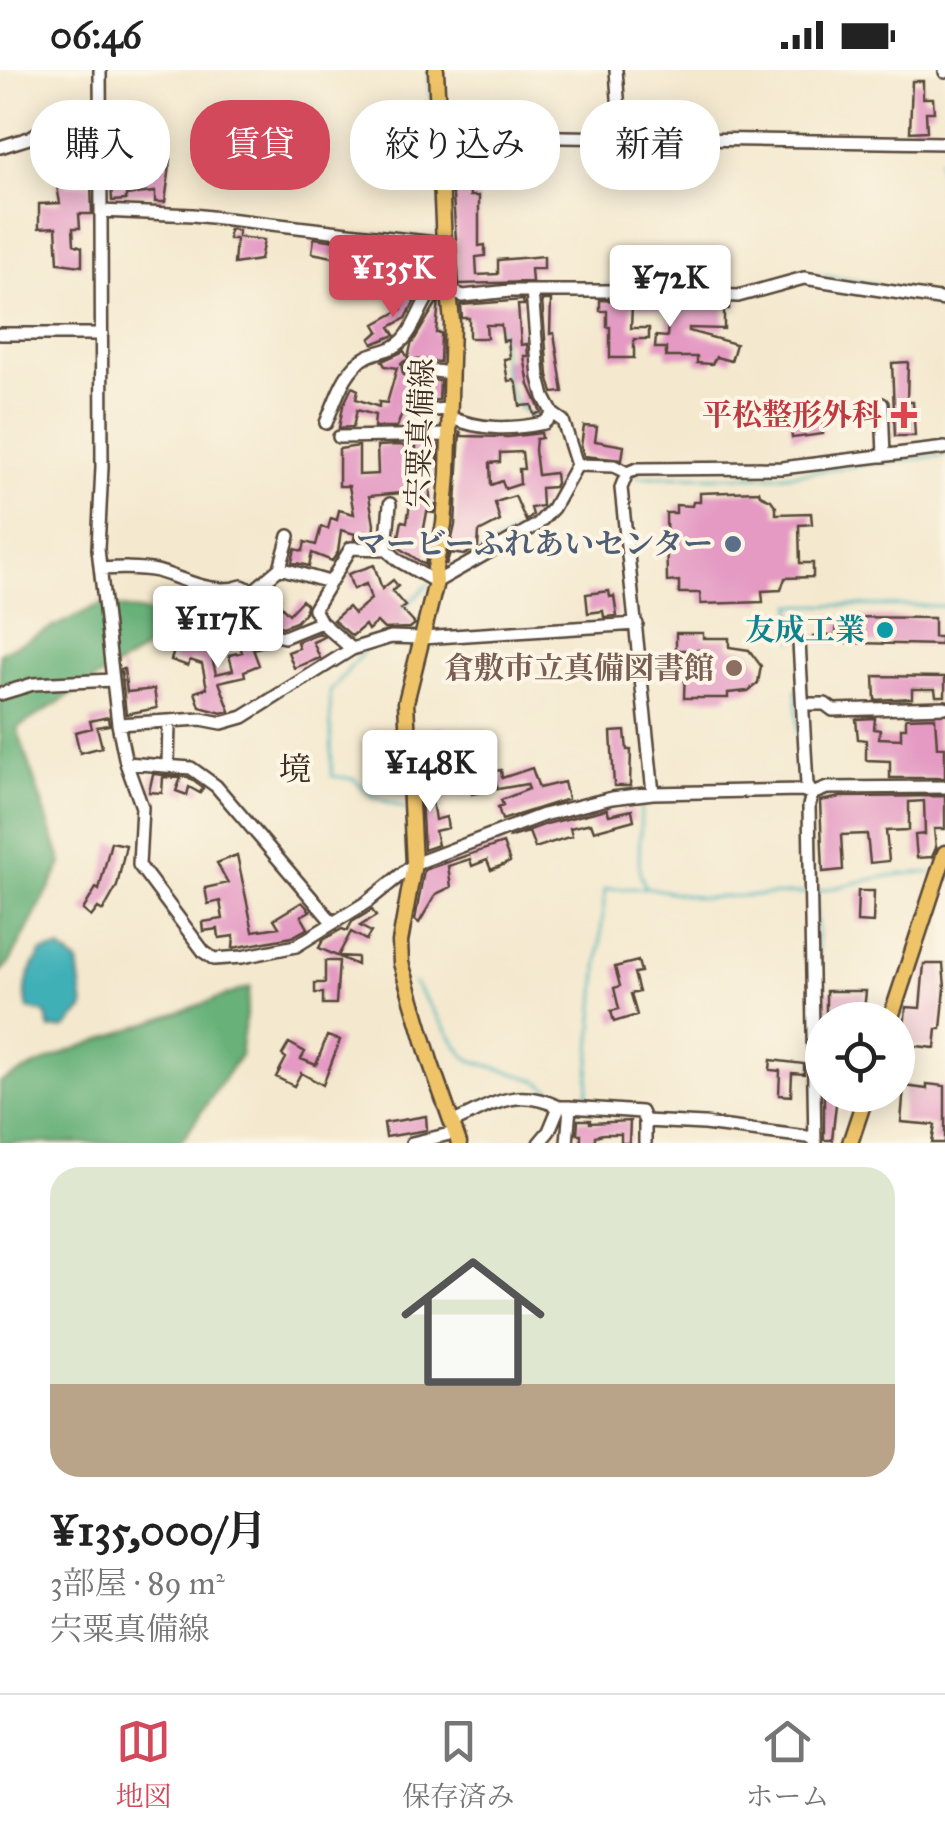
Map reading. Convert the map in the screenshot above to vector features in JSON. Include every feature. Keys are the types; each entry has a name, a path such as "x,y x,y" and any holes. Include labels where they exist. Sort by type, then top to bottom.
{"main road":[{"name":"宍粟真備線","path":"436,70 437,100"},
{"name":"宍粟真備線","path":"442,190 450,289 448,473 436,582 406,702 414,864 400,942 402,963 454,1133"},
{"path":"896,1002 945,852"},
{"path":"850,1143 860,1112"}],"street":[{"path":"100,70 100,100"},
{"path":"616,70 618,100"},
{"path":"0,148 30,137"},
{"path":"720,140 945,143"},
{"path":"101,190 102,480 98,528 112,680 126,762 142,807 139,865 204,952 214,959 276,952 318,935 414,864 543,814 612,798 653,793 802,790 812,794 826,788 945,787"},
{"path":"101,211 193,215 444,244"},
{"path":"326,423 348,374 368,356 392,349 405,338 432,291 450,289 464,296 532,291 738,296 813,278 945,300"},
{"path":"352,649 322,622 314,608 352,548 386,549 436,582 537,525 554,508 577,464 562,421 553,414 539,377 532,291"},
{"path":"0,334 102,334"},
{"path":"408,368 451,373"},
{"path":"882,404 884,456"},
{"path":"417,411 449,413 472,426 492,428 544,423 553,414"},
{"path":"339,437 448,435"},
{"path":"653,793 622,488 627,473 637,468 782,468 945,448"},
{"path":"577,464 614,466 627,473"},
{"path":"386,549 390,504"},
{"path":"101,570 155,570 187,582 230,590 242,586 253,591 280,568 290,536"},
{"path":"280,568 329,582"},
{"path":"230,590 233,609 242,623 254,630 284,637 322,622"},
{"path":"118,724 201,720 222,723 242,717 352,649 391,637 637,624"},
{"path":"645,1120 704,1124 815,1141 809,806 812,794 807,784 799,642"},
{"path":"0,694 33,684 112,680"},
{"path":"803,704 826,704 834,710 945,707"},
{"path":"168,765 169,723"},
{"path":"126,762 192,768 216,786 333,923"},
{"path":"412,1143 454,1133 492,1104 521,1096 565,1107 641,1112 645,1120 644,1143"},
{"path":"539,1143 565,1107"},
{"path":"565,1107 568,1143"}],"green space":[{"path":"101,604 165,616 159,641 17,728 62,864 10,962 0,973 0,653"},
{"path":"250,987 240,1055 180,1143 0,1143 0,1082 69,1051"}],"water":[{"path":"61,949 78,964 84,1008 66,1028 50,1029 45,1013 28,1009 26,986 42,952"}],"building":[{"path":"912,81 923,81 923,98 933,98 934,112 926,112 927,131 910,132"},
{"path":"58,190 91,190 92,214 79,214 80,228 73,228 74,244 82,247 82,266 58,263 56,227 39,228 39,204 60,203"},
{"path":"111,190 167,190 165,202 155,202 155,192 126,195 126,200 112,201"},
{"path":"453,190 469,190 470,196 479,196 479,246 485,245 485,256 476,257 477,275 498,274 498,260 544,256 544,269 531,269 532,282 459,284"},
{"path":"229,229 238,230 238,237 264,240 260,260 234,264 236,239 229,239"},
{"path":"314,238 368,245 369,262 338,266 338,258 312,253"},
{"path":"435,265 437,281 429,282 421,290 395,296 389,285"},
{"path":"641,266 677,269 677,277 660,277 659,283 621,282 623,270"},
{"path":"396,297 416,298 406,318 390,327 395,335 373,344 370,339 379,331 375,324 402,309"},
{"path":"439,299 436,333 441,333 440,362 409,359 401,363 403,375 415,378 397,427 374,427 375,415 357,410 353,427 339,428 352,387 358,390 356,399 379,407 379,402 387,403 397,368 385,366 382,361 404,351 408,358 411,345"},
{"path":"523,300 524,305 518,305 521,345 527,344 528,356 524,356 529,385 541,412 534,415 532,405 520,406 517,385 514,380 508,381 504,359 510,358 508,340 503,341 501,325 486,325 487,338 469,338 469,318 462,318 461,305"},
{"path":"542,300 551,300 550,334 554,333 563,392 553,393 548,375"},
{"path":"600,300 729,305 729,309 724,309 724,329 689,331 736,344 731,361 716,357 712,364 697,363 697,357 666,357 666,348 655,348 656,336 667,337 669,311 632,305 631,328 649,328 649,339 634,339 634,358 610,358 610,327 607,311 600,311"},
{"path":"908,362 907,402 913,402 915,436 895,436 892,363"},
{"path":"415,378 440,381 439,400 415,402"},
{"path":"819,399 823,434 792,438 788,404"},
{"path":"584,426 597,427 595,441 624,446 622,460 584,456"},
{"path":"460,431 462,436 541,433 535,450 538,475 555,473 556,483 554,487 541,488 542,506 531,508 533,515 526,521 515,496 495,503 500,521 479,532 478,547 464,555 450,553 446,565 455,525","holes":["522,452 524,469 519,469 520,484 505,489 502,481 491,485 490,463 500,462 500,453"]},
{"path":"438,445 438,465 433,465 430,485 434,513 427,512 422,539 430,540 425,565 397,546 402,521 407,522 412,492 369,496 373,539 354,539 355,534 341,530 338,552 332,561 312,553 309,566 292,562 295,549 303,551 305,542 316,545 321,527 328,529 331,518 337,520 339,510 354,514 349,486 339,486 339,449 359,446 359,475 378,474 377,446"},
{"name":"マービーふれあいセンター","path":"759,491 771,500 776,514 811,513 812,524 799,525 800,563 813,563 813,577 785,578 781,590 762,591 763,602 701,604 700,593 679,593 679,581 667,582 666,513 676,513 676,505 700,502 700,493"},
{"path":"374,565 382,589 393,580 398,586 392,591 415,624 410,628 384,629 377,622 368,630 365,625 352,636 333,620 348,607 354,614 371,599 366,584 353,589 348,574"},
{"path":"268,590 269,597 280,599 278,603 289,614 302,600 305,612 296,622 283,627 258,621 260,609 251,604"},
{"path":"609,591 610,597 614,596 617,616 604,617 603,611 588,613 586,594"},
{"name":"友成工業","path":"843,617 934,618 934,637 941,637 941,645 813,642 813,636 836,635 837,623 842,623"},
{"path":"319,633 324,637 313,642 320,658 294,668 288,652 299,648 297,642"},
{"path":"676,633 729,638 729,647 749,650 761,666 758,683 748,691 728,693 728,698 684,698 685,666 706,666 706,650 676,650"},
{"path":"251,639 272,644 253,649 259,665 244,671 245,676 219,682 230,711 222,713 200,707 195,692 207,688 202,664 190,660 188,666 171,660 177,642 203,651 210,649 216,674 233,670 229,655 242,652 239,642"},
{"path":"121,669 127,692 154,689 157,708 126,714"},
{"path":"874,676 945,677 945,696 936,696 935,689 912,689 912,698 875,700"},
{"path":"108,717 109,725 97,727 102,747 80,753 75,732 92,728 90,721"},
{"path":"935,717 937,747 945,747 945,778 890,778 890,761 866,760 866,740 858,739 856,719 875,718 874,729 880,730 879,738 901,739 906,718"},
{"path":"443,728 446,758 426,760 424,738 430,737 429,729"},
{"path":"625,731 627,750 631,750 630,786 614,786 611,732"},
{"path":"532,768 539,788 564,782 568,799 502,820 498,807 503,805 501,800 529,789 527,784 498,789 496,781 480,785 481,792 472,794 469,776 501,770 502,778"},
{"path":"153,774 188,777 203,788 200,793 189,787 187,795 176,791 181,778 163,777 162,793 149,792"},
{"path":"434,778 435,787 430,788 435,820 446,817 448,828 435,831 438,845 424,850 420,780"},
{"path":"945,796 945,829 934,829 936,848 932,857 917,858 915,835 925,834 924,801 909,802 909,830 886,831 889,861 870,863 867,834 841,835 843,870 823,872 820,801 841,797"},
{"path":"607,809 609,815 632,810 634,820 594,831 591,823 570,828 572,836 535,848 529,832 508,838 546,824"},
{"path":"111,842 126,845 117,886 103,911 98,908 91,917 83,910 96,888 99,890"},
{"path":"503,843 510,862 491,870 487,860 472,866 470,859 448,866 451,887 436,894 419,923 415,920 424,870"},
{"path":"237,855 253,931 279,927 274,919 302,902 310,911 301,916 308,928 292,937 233,948 234,936 219,938 218,929 203,931 202,922 223,919 220,901 208,904 205,888 228,883 217,863"},
{"path":"858,891 874,891 873,923 857,922"},
{"path":"372,910 376,916 360,926 371,932 366,940 351,932 338,956 357,957 357,965 319,948 323,940 342,929 347,931 352,922"},
{"path":"325,961 339,961 336,1004 323,1004 323,993 315,993 315,983 325,983"},
{"path":"638,961 641,972 634,973 639,992 631,994 637,1015 614,1022 611,1011 619,1009 614,988 620,986 615,967"},
{"path":"924,964 943,964 945,988 935,1048 915,1046 915,1008 920,1008"},
{"path":"826,991 866,991 865,1002 826,1002"},
{"path":"327,1036 340,1040 323,1085 301,1073 294,1086 276,1077 289,1043 305,1052 301,1059 316,1065"},
{"path":"771,1060 804,1064 804,1074 792,1073 791,1096 779,1095 780,1071 770,1070"},
{"path":"927,1084 945,1086 945,1143 932,1143 935,1125 901,1122 902,1112 915,1112 915,1087 927,1089"},
{"path":"824,1112 835,1112 832,1140 824,1140"},
{"path":"426,1116 427,1130 386,1137 384,1123"},
{"path":"578,1120 630,1121 629,1143 621,1143 621,1134 603,1134 595,1136 595,1143 581,1143"}],"waterway":[{"path":"429,70 430,100"},
{"path":"939,159 945,282"},
{"path":"604,285 615,285 625,265 655,263 689,270 735,291"},
{"path":"810,274 877,284"},
{"path":"499,322 510,391 525,412 538,418"},
{"path":"637,477 777,476 945,455"},
{"path":"563,479 570,459"},
{"path":"470,557 528,524"},
{"path":"399,612 430,583"},
{"path":"794,641 792,605 945,606"},
{"path":"364,651 330,692 332,776 354,779 373,796 406,809"},
{"path":"796,689 800,781"},
{"path":"802,799 804,852"},
{"path":"641,802 639,870 645,887 701,898 806,893"},
{"path":"814,892 887,876 931,873"},
{"path":"564,1097 587,1098 605,889 644,888"},
{"path":"816,898 819,966"},
{"path":"414,983 470,1060 536,1080 564,1097 564,1102"}],"place":[{"name":"平松整形外科","path":"904,415"},
{"name":"マービーふれあいセンター","path":"733,544"},
{"name":"友成工業","path":"885,630"},
{"name":"倉敷市立真備図書館","path":"734,668"}],"district":[{"name":"境","path":"295,769"}]}
